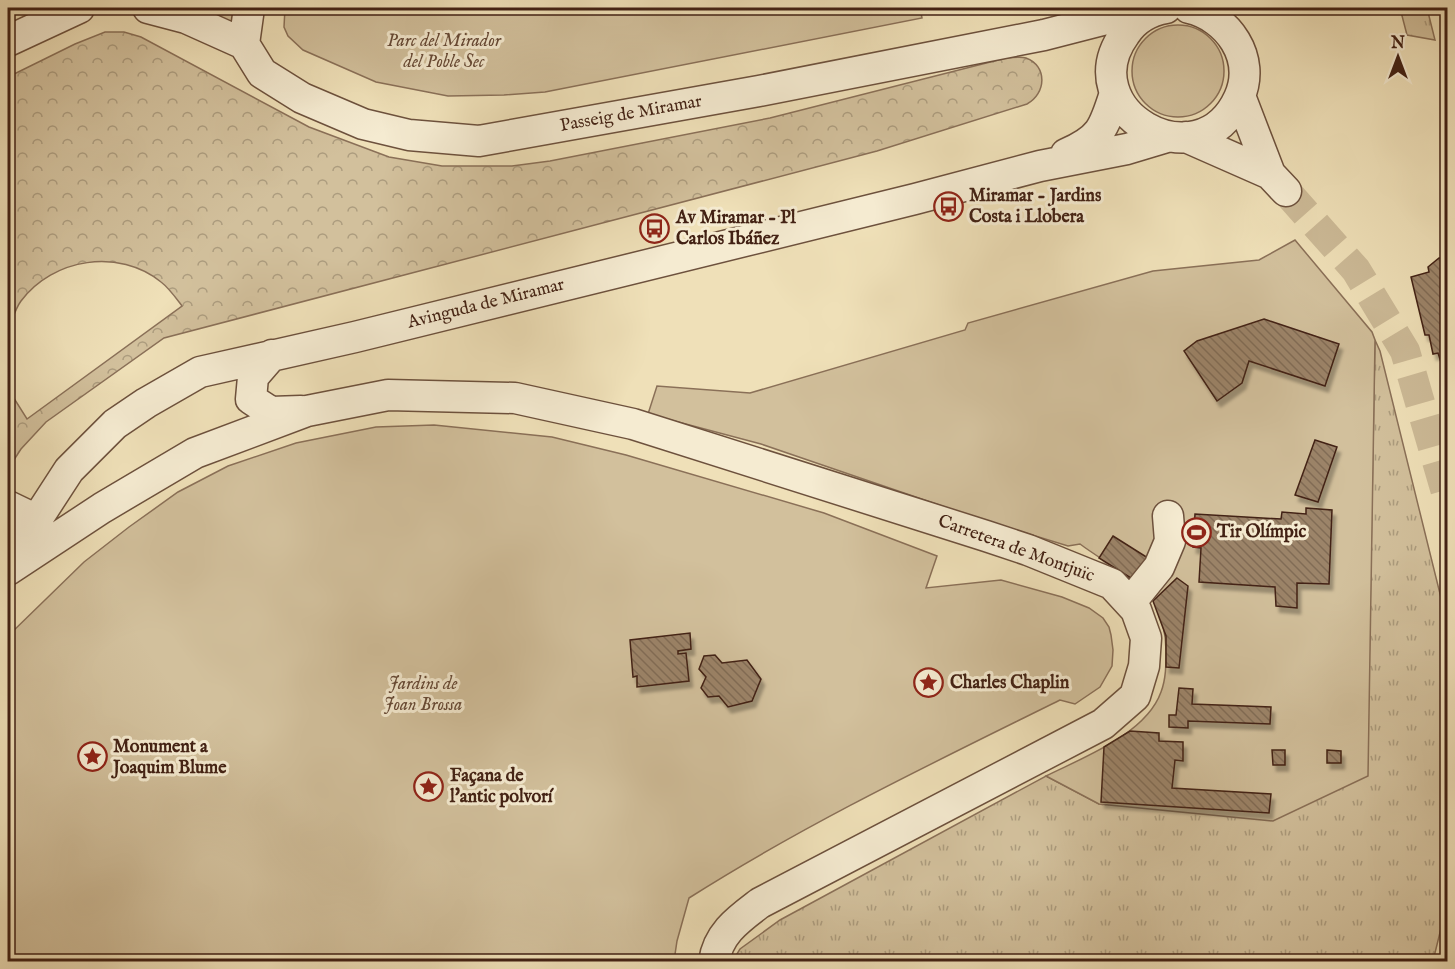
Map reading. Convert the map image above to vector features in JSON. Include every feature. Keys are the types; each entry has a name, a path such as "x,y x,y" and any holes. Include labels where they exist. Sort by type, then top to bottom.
{"street":[{"path":"8,41 79,8"},
{"path":"148,8 182,13 244,44 249,8"},
{"path":"1155,11 1130,26 1120,40 1113,58 1112,75 1115,93 1124,109 1136,122 1176,137 1278,183 1240,96 1244,75 1242,55 1233,36 1219,20 1201,10 1189,8"},
{"name":"Passeig de Miramar","path":"244,44 262,73 302,98 363,124 409,135 479,141 759,91 1044,35 1114,17 1155,11"},
{"name":"Passeig de Miramar","path":"1044,35 1081,36 1113,58"},
{"name":"Avinguda de Miramar","path":"1040,165 1087,145 1105,126 1115,93"},
{"name":"Avinguda de Miramar","path":"8,564 35,519 69,470 115,424 200,372 892,204 1040,165 1203,133 1219,124 1231,111 1240,96"},
{"path":"272,356 253,377 251,399 271,412 307,411"},
{"name":"Carretera de Montjuïc","path":"307,411 388,395 514,398 633,424 1028,550 1112,584 1136,610 1146,638 1144,666 1135,696 1103,724 760,903 729,927 715,954 714,962"},
{"path":"8,570 102,508 195,453 307,411"},
{"path":"8,506 35,519"},
{"path":"1130,603 1159,567 1170,541 1168,516"}],"green space":[{"path":"205,8 238,8 234,21 227,21"},
{"name":"Parc del Mirador del Poble Sec","path":"285,8 920,8 922,18 545,92 448,96 376,82 303,50 288,36 284,27"},
{"path":"1400,8 1427,8 1435,40 1407,35"},
{"path":"1178,25 1196,28 1211,38 1221,53 1224,71 1221,89 1211,104 1196,114 1178,117 1160,114 1145,104 1135,89 1132,71 1135,53 1145,38 1160,28"},
{"path":"105,32 124,32 141,37 309,127 389,157 442,166 512,166 550,161 770,118 1006,58 1024,57 1033,62 1041,73 1042,80 1038,94 1027,104 877,151 164,338 46,422 21,449 8,469 8,379 10,392 27,419 182,306 164,284 144,271 107,262 87,263 68,267 34,286 19,304 8,330 8,77"},
{"name":"Tir Olímpic","path":"1295,240 1372,332 1375,340 1368,776 1273,821 1099,804 1046,776 1112,743 1128,732 1153,707 1161,692 1165,677 1164,631 1161,617 1152,599 1127,576 1080,544 1068,546 980,519 761,444 648,414 657,386 750,393 965,330 968,323 1153,271 1259,260"},
{"path":"1375,340 1380,351 1447,622 1448,900 1433,961 732,962 740,949 780,920 1046,776 1099,804 1367,776"},
{"name":"Jardins de Joan Brossa","path":"434,425 552,437 626,455 824,513 937,556 926,588 1001,580 1062,597 1089,608 1103,618 1111,635 1112,666 1100,687 1075,704 1060,700 919,770 779,844 689,898 674,961 8,962 8,636 84,562 129,527 178,492 228,466 296,443 376,427"}],"building":[{"path":"1441,8 1448,8 1448,34"},
{"path":"1439,258 1448,258 1448,384 1438,353 1433,354 1429,335 1425,335 1411,277 1429,272 1428,267"},
{"path":"1439,258 1448,258 1448,384 1438,353 1433,354 1429,335 1425,335 1411,277 1429,272 1428,267"},
{"path":"1264,319 1339,344 1325,386 1249,361 1242,383 1217,401 1184,351 1197,341"},
{"path":"1315,440 1337,447 1318,502 1295,495"},
{"path":"1306,508 1332,510 1329,584 1297,583 1297,608 1276,606 1275,587 1199,582 1201,548 1193,547 1195,514 1281,519 1282,512 1306,514"},
{"path":"1113,536 1148,558 1134,580 1099,558"},
{"path":"1177,578 1188,586 1179,668 1166,667 1166,636 1153,601"},
{"path":"690,633 691,649 678,651 678,654 686,653 689,681 637,687 637,676 633,677 630,640"},
{"path":"715,655 722,663 747,660 761,679 752,701 728,707 719,696 708,697 701,688 706,677 699,669 704,656"},
{"path":"1179,688 1193,689 1192,704 1271,707 1270,724 1188,721 1188,728 1169,727 1169,715 1176,715"},
{"path":"1130,731 1159,733 1159,741 1183,742 1183,761 1175,760 1172,788 1271,794 1269,813 1101,802 1104,747"},
{"path":"1272,750 1285,750 1285,765 1273,765"},
{"path":"1327,750 1341,751 1341,763 1327,763"}],"tunnel":[{"path":"1286,191 1356,270 1405,351 1448,499"}],"place":[{"name":"Miramar - Jardins Costa i Llobera","path":"948,206"},
{"name":"Av Miramar - Pl Carlos Ibáñez","path":"655,228"},
{"name":"Tir Olímpic","path":"1196,532"},
{"name":"Charles Chaplin","path":"929,683"},
{"name":"Monument a Joaquim Blume","path":"92,757"},
{"name":"Façana de l'antic polvorí","path":"429,786"}]}
